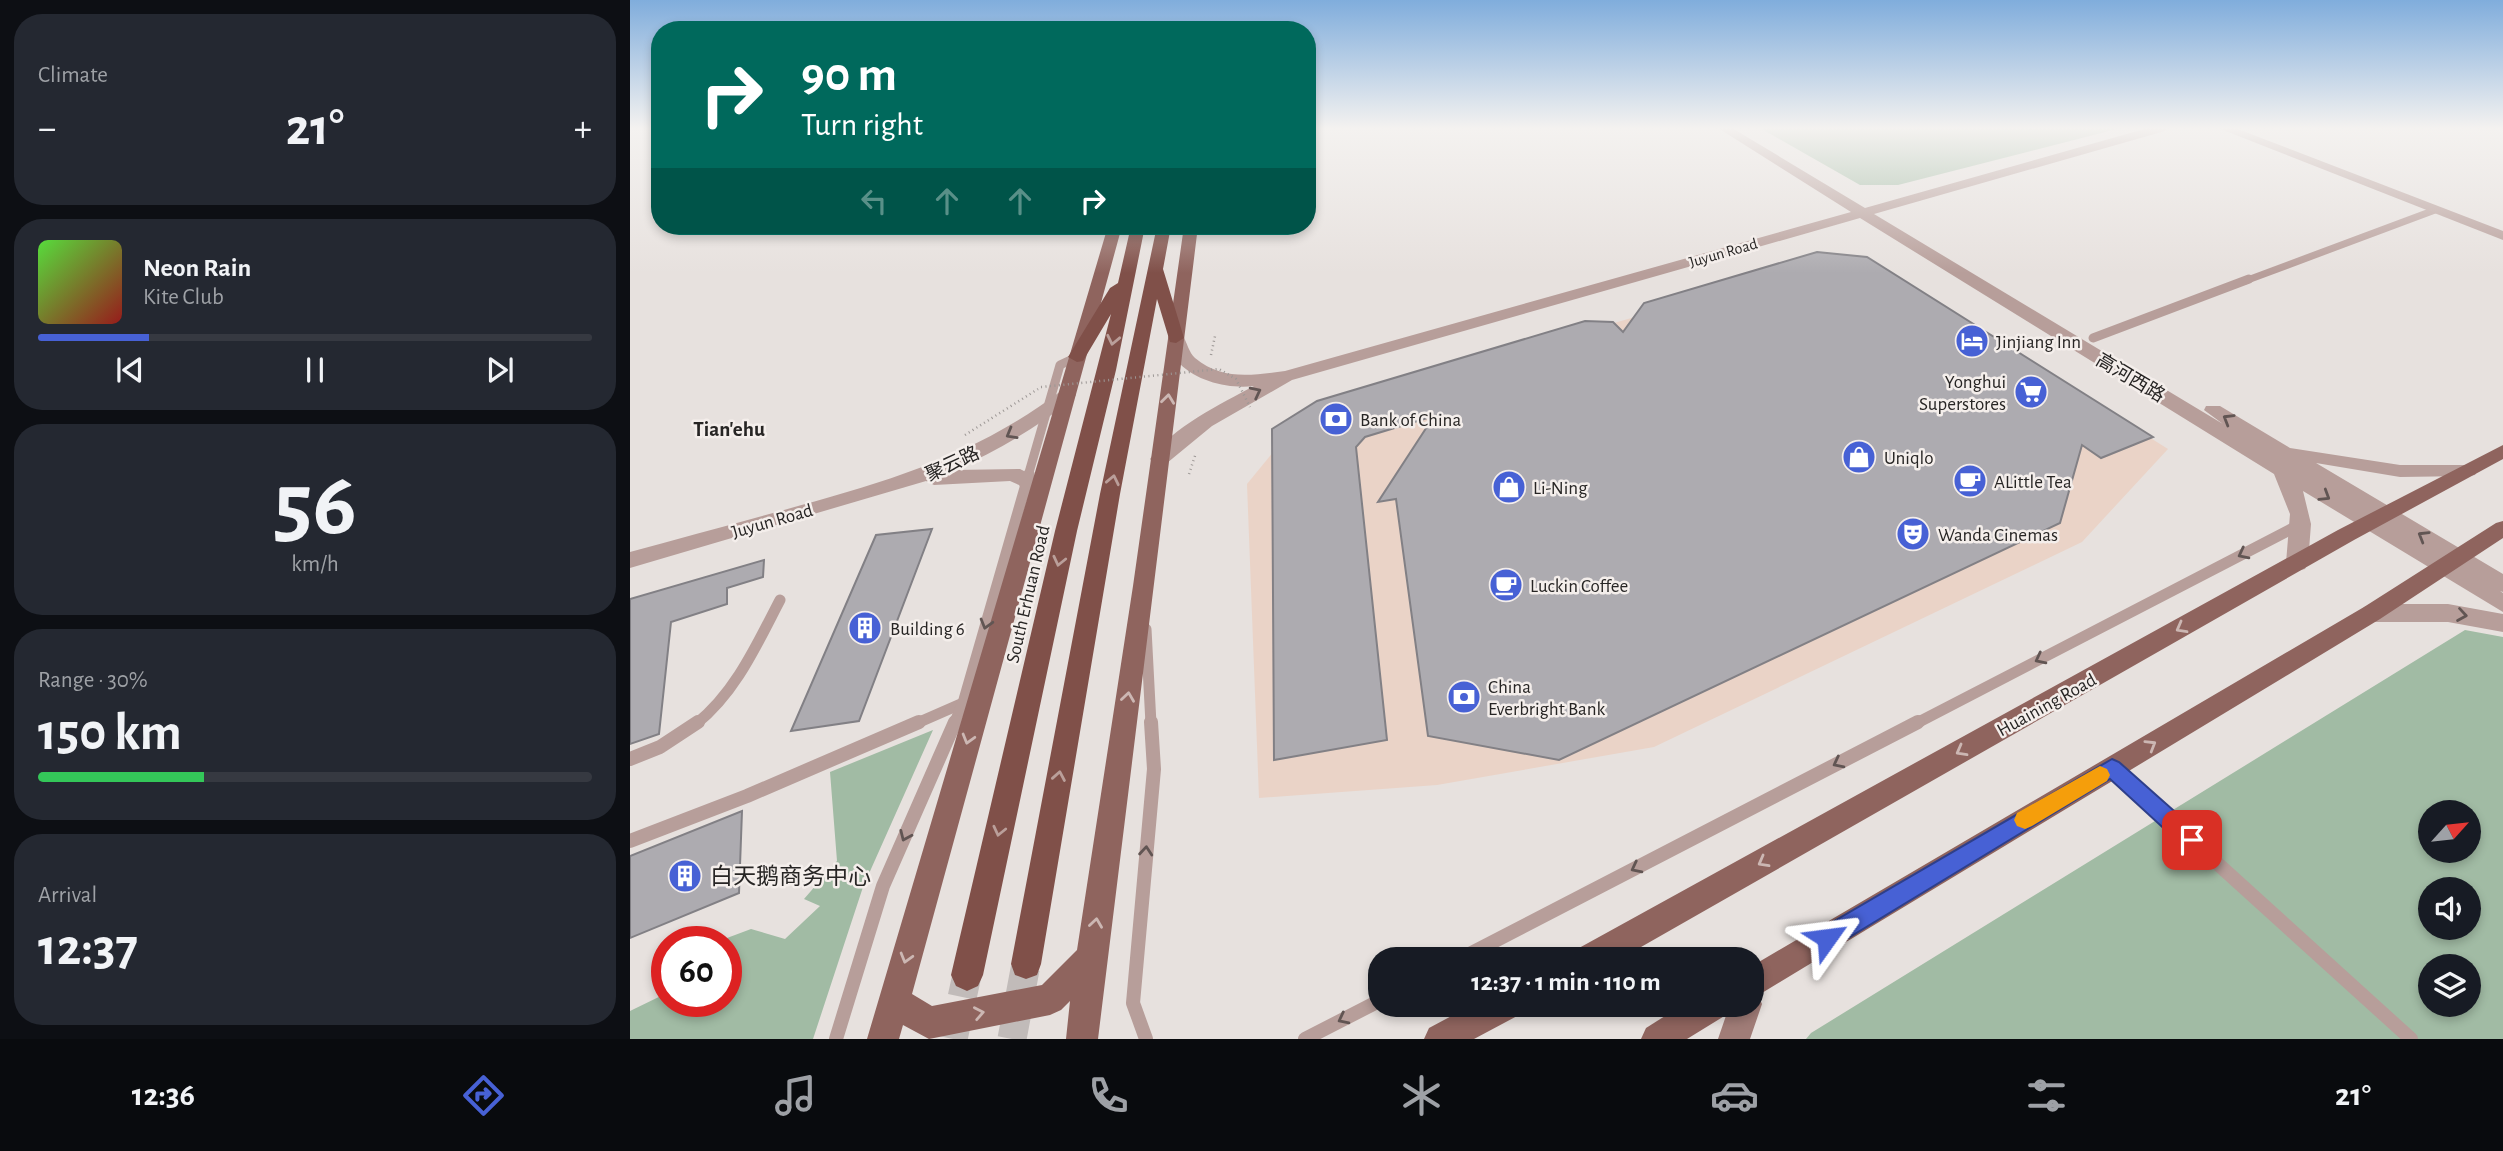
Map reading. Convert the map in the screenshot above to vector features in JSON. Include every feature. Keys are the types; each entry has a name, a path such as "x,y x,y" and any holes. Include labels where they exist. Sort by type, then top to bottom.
{"highway":[{"path":"1077,357 1129,265 1127,235"},
{"name":"South Erhuan Road","path":"967,975 1066,531 1107,370 1136,235"},
{"path":"1026,964 1110,494 1162,235"},
{"path":"1168,235 1157,258 1176,338"}],"main road":[{"path":"883,1039 1032,490 1067,395 1112,235"},
{"path":"1082,1039 1190,235"},
{"name":"Huaining Road","path":"1611,947 2377,518 2503,451"},
{"path":"1764,981 2372,613 2503,528"},
{"path":"894,1000 929,1023 1050,999 1091,957"},
{"path":"1440,1039 1483,1017"},
{"path":"1657,1039 1693,1017"}],"street":[{"name":"高河西路","path":"1809,176 2093,338 2281,460"},
{"name":"高河西路","path":"1816,176 2451,563 2503,604"},
{"name":"Juyun Road","path":"1286,376 1991,176"},
{"path":"2349,176 2503,236"},
{"path":"1176,338 1186,360 1217,378 1241,382 1286,376"},
{"path":"1160,458 1186,434 1220,410 1286,376"},
{"name":"聚云路","path":"914,480 978,452 1046,412 1067,395"},
{"path":"2297,563 2303,523 2299,505 2281,460 2400,471 2468,470"},
{"name":"聚云路","path":"914,480 1013,474 1032,490"},
{"name":"Juyun Road","path":"630,560 914,480"},
{"name":"高河西路","path":"2451,563 2503,584"},
{"path":"2372,613 2448,613 2503,623"},
{"path":"1734,1039 1741,1017"}],"lane":[{"path":"2093,338 2435,210"},
{"path":"836,1039 883,886 963,703 1032,490 1046,412 1060,365 1077,357"},
{"path":"1483,947 2303,523"},
{"path":"1144,586 1154,769 1133,1003 1146,1039"},
{"path":"630,759 654,751 684,734 715,708 743,673 780,600"},
{"path":"630,841 747,796 963,703"},
{"path":"2112,768 2411,1039"},
{"path":"1305,1039 1368,1007"}],"path":[{"path":"1211,357 1215,336"},
{"path":"963,436 1041,387 1209,368 1232,371 1250,407"}],"shaded area":[{"path":"1831,260 1882,269 2168,449 2082,542 1654,747 1437,785 1259,798 1247,484 1305,413"}],"green space":[{"path":"1845,176 1931,176 1898,185 1860,185"},
{"path":"2465,630 2503,637 2503,1039 1806,1039 1811,1033"},
{"path":"933,730 863,887 813,1039 630,1039 630,1011 651,1001 651,1017 742,1017 742,932 751,929 785,939 820,906 804,899 837,861 830,772"}],"building":[{"path":"1817,252 1867,257 2153,437 2101,458 2082,445 2060,523 1559,760 1428,736 1396,499 1378,502 1434,416 1365,437 1356,447 1387,740 1274,760 1272,429 1317,401 1585,321 1613,322 1623,332 1644,303"},
{"name":"Building 6","path":"932,529 859,721 791,731 876,535"},
{"path":"764,560 763,577 727,588 727,604 671,622 659,734 630,744 630,599"},
{"name":"白天鹅商务中心","path":"742,811 739,893 659,926 651,926 651,929 630,938 630,856"}],"tunnel":[{"path":"1012,1039 1026,964"},
{"path":"953,1039 967,975"}],"slow traffic":[{"path":"2025,820 2100,775"}],"place":[{"name":"Jinjiang Inn","path":"1972,341"},
{"name":"Yonghui Superstores","path":"2031,392"},
{"name":"Bank of China","path":"1336,419"},
{"name":"Uniqlo","path":"1859,457"},
{"name":"ALittle Tea","path":"1970,481"},
{"name":"Li-Ning","path":"1509,487"},
{"name":"Wanda Cinemas","path":"1913,534"},
{"name":"Luckin Coffee","path":"1506,585"},
{"name":"Building 6","path":"865,628"},
{"name":"China Everbright Bank","path":"1464,697"},
{"name":"白天鹅商务中心","path":"685,876"}],"district":[{"name":"Tian'ehu","path":"729,429"}],"route":[{"path":"1827,938 2112,768 2192,840"}]}
